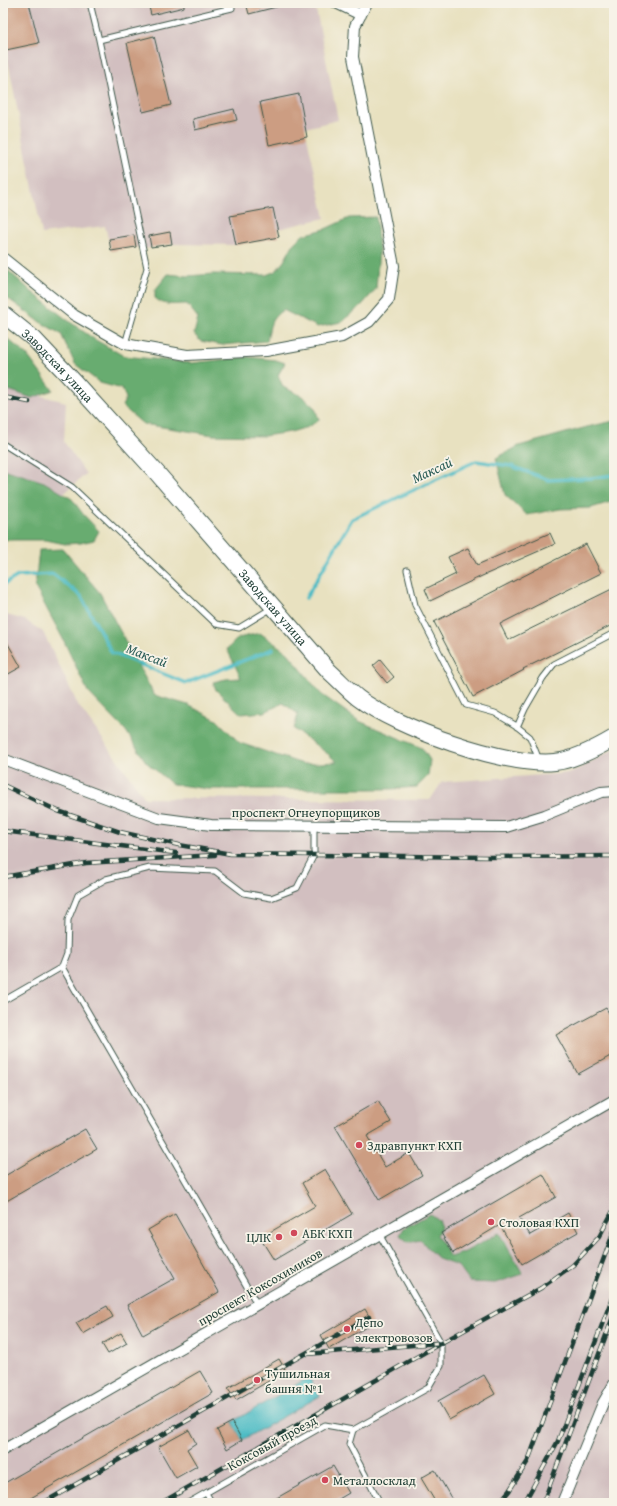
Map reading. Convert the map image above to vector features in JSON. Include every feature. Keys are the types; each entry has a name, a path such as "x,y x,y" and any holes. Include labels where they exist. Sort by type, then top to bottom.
{"main road":[{"name":"Заводская улица","path":"3,314 34,339 68,374 274,606 329,671 358,698 395,720 446,740 491,754 540,763 556,762 573,758 614,738"}],"street":[{"path":"336,3 361,15"},
{"path":"3,258 74,315 125,344 187,355 266,351 342,337 369,322 389,299 394,266 353,57 356,26 368,3"},
{"name":"проспект Огнеупорщиков","path":"3,759 159,818 211,825 506,827 545,815 601,792 614,791"},
{"name":"проспект Коксохимиков","path":"3,1450 614,1100"},
{"path":"562,1503 603,1403 614,1384"}],"lane":[{"path":"90,3 147,268 125,344"},
{"path":"99,40 232,8 231,3"},
{"path":"3,444 72,487 216,624 239,628 274,606"},
{"path":"407,570 415,606 466,705 495,713 530,737 540,763"},
{"path":"517,727 543,678 554,664 614,633"},
{"path":"3,1001 62,967 67,954 68,920 78,895 106,879 150,868 215,870 244,893 271,898 297,888 314,855 314,825"},
{"path":"62,967 257,1304"},
{"path":"379,1234 441,1343 441,1366 428,1388 353,1430 349,1444 380,1503"},
{"name":"Коксовый проезд","path":"188,1503 325,1425 353,1430"},
{"path":"206,1492 212,1503"}],"shaded area":[{"path":"3,3 315,4 338,120 305,128 325,218 278,229 279,237 236,245 172,244 143,249 136,247 111,251 105,226 42,234 3,36"},
{"path":"3,370 27,383 42,396 66,402 64,442 86,474 25,528 3,528"},
{"path":"3,614 25,620 43,632 78,705 145,798 430,800 442,782 571,773 614,749 614,1503 3,1503"}],"green space":[{"path":"376,217 379,250 376,289 361,306 341,322 318,327 283,310 273,319 267,341 222,345 200,341 194,334 198,318 187,304 166,304 155,298 155,290 168,274 187,276 214,274 266,275 276,271 284,261 294,243 303,235 325,229 349,218"},
{"path":"3,266 32,292 66,319 94,339 124,356 192,363 247,357 276,360 285,363 278,375 283,387 302,396 315,408 319,420 308,427 291,432 264,436 213,435 143,424 122,406 126,398 122,389 100,383 75,364 61,334 40,322 3,295"},
{"path":"3,335 27,355 53,390 32,398 3,388"},
{"path":"614,421 614,501 591,508 560,509 527,515 505,495 496,458 519,446"},
{"path":"3,469 44,482 72,499 83,514 99,531 94,540 65,544 46,540 3,540"},
{"path":"63,549 100,593 154,695 188,705 217,720 240,743 303,764 337,762 294,729 298,714 283,703 265,712 241,714 216,690 213,682 241,678 227,649 238,638 260,633 288,653 321,694 359,721 422,748 430,760 428,776 417,787 391,789 208,789 172,784 146,762 126,731 88,692 62,637 35,587 39,550"},
{"path":"430,1214 438,1220 441,1227 437,1235 450,1257 465,1252 499,1233 523,1274 495,1283 470,1282 458,1266 441,1260 430,1251 421,1240 408,1242 400,1235 404,1228"}],"water":[{"path":"309,1377 320,1396 242,1440 232,1422"}],"building":[{"path":"3,3 29,3 39,43 6,50 3,36"},
{"path":"148,3 184,3 184,7 151,15"},
{"path":"246,3 279,3 280,6 249,14"},
{"path":"154,36 171,105 143,112 127,43"},
{"path":"299,94 307,137 269,145 260,102"},
{"path":"234,109 237,120 195,130 193,119"},
{"path":"273,208 279,237 236,245 230,216"},
{"path":"170,232 172,244 151,247 149,236"},
{"path":"134,235 136,247 111,251 109,239"},
{"path":"550,533 555,544 430,601 425,589 456,574 448,557 468,548 477,565"},
{"path":"586,544 601,573 500,624 508,640 614,588 614,624 523,669 524,670 473,697 434,622"},
{"path":"3,635 21,667 3,677"},
{"path":"380,660 394,677 387,683 373,666"},
{"path":"606,1008 614,1022 614,1054 578,1074 556,1035"},
{"name":"Здравпункт КХП","path":"378,1101 391,1122 367,1136 385,1167 409,1153 422,1175 379,1200 335,1126"},
{"path":"85,1129 97,1149 3,1203 3,1177"},
{"path":"325,1169 352,1214 274,1260 260,1238 315,1206 302,1183"},
{"name":"Столовая КХП","path":"543,1174 556,1197 519,1218 530,1235 568,1213 578,1232 522,1264 500,1225 453,1253 441,1233"},
{"path":"175,1214 219,1292 143,1335 127,1305 175,1278 148,1230"},
{"path":"107,1306 113,1317 83,1334 76,1323"},
{"name":"Депо электровозов","path":"365,1309 373,1323 329,1349 321,1335"},
{"path":"121,1333 127,1343 108,1354 102,1344"},
{"name":"Тушильная башня №1","path":"279,1359 286,1371 236,1400 228,1388"},
{"path":"200,1371 213,1393 22,1503 3,1503 3,1484"},
{"path":"484,1375 495,1394 449,1420 438,1401"},
{"path":"232,1422 242,1440 227,1449 217,1430"},
{"path":"189,1430 196,1443 187,1449 197,1466 176,1478 158,1447"},
{"name":"Металлосклад","path":"333,1466 349,1493 332,1503 268,1503"},
{"path":"435,1470 454,1503 436,1503 421,1478"}],"waterway":[{"name":"Максай","path":"306,598 352,519 476,461 511,466 549,480 591,478 614,475"},
{"name":"Максай","path":"3,585 18,576 53,574 81,596 112,653 186,683 273,649"}],"railway":[{"path":"3,397 29,402"},
{"path":"3,785 58,811 120,832 179,845 231,854 489,857 614,856"},
{"path":"3,831 176,853"},
{"path":"3,877 86,863 215,855"},
{"path":"161,1503 441,1343 541,1288 573,1265 599,1237 614,1209"},
{"path":"499,1503 509,1491 528,1461 614,1231"},
{"path":"524,1503 558,1441 614,1293"},
{"path":"543,1503 614,1314"},
{"path":"43,1503 369,1317"},
{"path":"307,1354 437,1343"}],"place":[{"name":"Здравпункт КХП","path":"359,1145"},
{"name":"Столовая КХП","path":"491,1222"},
{"name":"АБК КХП","path":"294,1233"},
{"name":"ЦЛК","path":"279,1237"},
{"name":"Депо электровозов","path":"347,1329"},
{"name":"Тушильная башня №1","path":"257,1380"},
{"name":"Металлосклад","path":"325,1480"}]}
